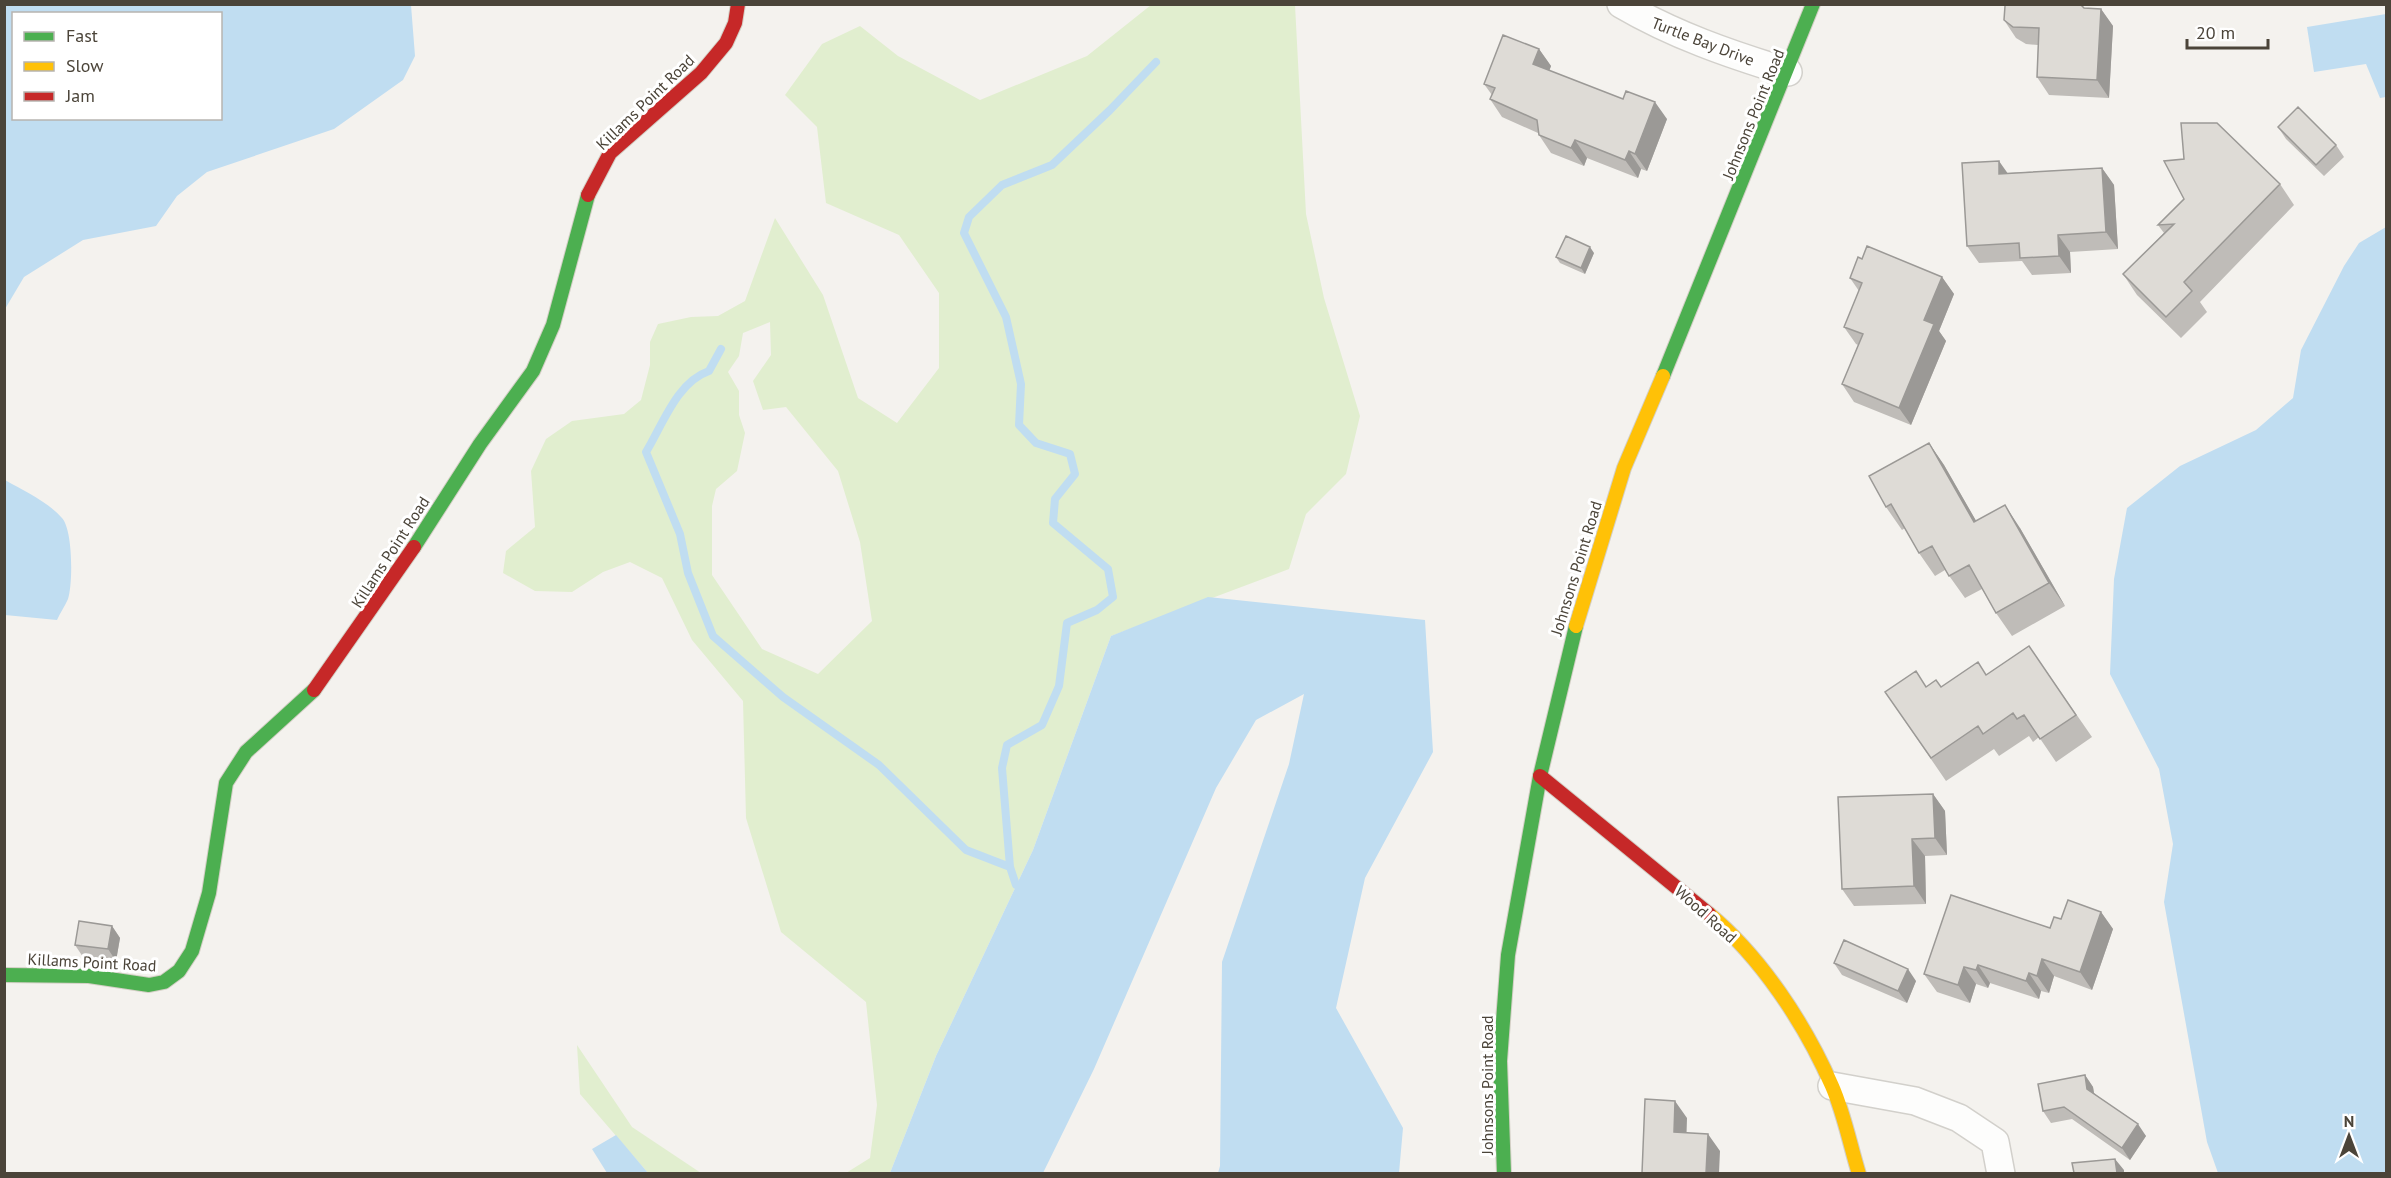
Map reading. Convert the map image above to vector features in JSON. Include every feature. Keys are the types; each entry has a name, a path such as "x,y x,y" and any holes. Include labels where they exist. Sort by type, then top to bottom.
{"street":[{"name":"Killams Point Road","path":"4,975 100,977 137,984 164,982 180,974 203,927 226,783 234,768 246,752 314,691 330,670 386,591 480,444 533,371 553,325 583,209 594,180 610,153 701,72 726,43 735,23 738,4"},
{"name":"Turtle Bay Drive","path":"1621,4 1661,28 1725,53 1788,72"},
{"name":"Johnsons Point Road","path":"1504,1173 1500,1061 1508,954 1540,777 1573,636 1624,468 1788,72 1813,4"},
{"name":"Wood Road","path":"1540,777 1722,925 1782,993 1832,1086 1858,1173"},
{"path":"1832,1086 1915,1101 1959,1118 1995,1143 2001,1173"}],"green space":[{"path":"1151,5 1295,5 1306,214 1324,298 1360,416 1346,474 1306,514 1289,569 1111,636 1033,850 936,1056 890,1173 846,1173 870,1158 877,1105 866,1002 781,932 746,818 743,701 692,640 662,578 630,562 603,572 572,592 535,591 503,573 506,551 535,527 531,471 546,439 572,421 624,414 641,400 650,365 650,342 658,324 691,317 718,316 745,301 775,218 823,295 858,398 897,423 939,368 939,293 899,235 826,203 817,127 785,95 822,44 860,26 898,56 980,100 1087,56","holes":["770,322 771,355 753,381 763,410 786,407 838,471 860,542 872,621 818,674 762,649 712,575 712,506 716,489 737,471 745,433 739,415 739,391 728,372 739,356 743,333"]},
{"path":"577,1045 632,1127 701,1173 648,1173 580,1094"}],"water":[{"path":"5,4 411,5 415,56 403,80 334,129 207,172 177,196 156,226 83,240 24,277 5,309"},
{"path":"2386,14 2386,97 2380,98 2366,64 2314,72 2307,27"},
{"path":"2386,227 2386,1173 2218,1173 2207,1142 2164,902 2173,844 2159,769 2110,674 2114,579 2127,508 2180,466 2256,430 2293,398 2301,350 2344,266 2359,243"},
{"path":"5,480 49,506 66,524 70,545 71,582 68,599 57,620 5,615"},
{"path":"1208,597 1425,620 1433,752 1365,878 1336,1008 1403,1128 1399,1173 1218,1173 1220,1166 1222,962 1289,764 1304,694 1256,720 1216,788 1094,1069 1043,1173 890,1173 936,1056 1033,850 1111,636"},
{"path":"616,1135 648,1173 607,1173 592,1149"}],"building":[{"path":"2006,4 2080,4 2084,8 2101,9 2097,80 2037,77 2039,28 2013,27 2004,20"},
{"path":"1503,35 1539,49 1533,64 1623,99 1626,91 1655,102 1635,154 1629,151 1625,160 1575,140 1571,148 1539,135 1537,120 1490,99 1495,88 1484,84"},
{"path":"2298,107 2336,145 2316,165 2278,127"},
{"path":"2181,123 2217,123 2280,184 2184,282 2192,291 2166,317 2123,274 2174,224 2158,225 2184,199 2164,161 2184,159"},
{"path":"1999,161 1999,174 2102,168 2106,232 2058,235 2059,256 2020,258 2019,243 1967,246 1962,163"},
{"path":"1566,236 1590,247 1581,268 1556,257"},
{"path":"1867,246 1942,277 1924,320 1934,324 1899,408 1842,384 1863,334 1844,327 1862,283 1850,278 1858,257 1862,259"},
{"path":"1929,443 1974,522 2005,505 2049,583 1996,613 1969,565 1949,576 1932,546 1919,553 1891,504 1886,507 1869,476"},
{"path":"2029,646 2076,715 2040,739 2024,715 2017,719 2013,713 1983,734 1978,726 1931,758 1885,692 1916,671 1926,687 1936,680 1941,687 1978,662 1986,675"},
{"path":"1933,794 1935,838 1912,839 1914,886 1842,889 1838,797"},
{"path":"1951,895 2050,928 2054,917 2061,919 2068,900 2101,912 2080,972 2042,959 2037,976 2029,973 2026,981 1978,965 1976,970 1964,967 1958,985 1924,974"},
{"path":"79,921 112,926 108,949 75,945"},
{"path":"1844,940 1908,969 1898,991 1834,963"},
{"path":"2085,1075 2087,1089 2138,1124 2122,1148 2064,1107 2043,1111 2038,1084"},
{"path":"1645,1099 1675,1101 1674,1132 1708,1134 1706,1173 1642,1173"},
{"path":"2115,1159 2117,1173 2074,1173 2072,1163"}],"waterway":[{"path":"1016,885 1010,867 1002,768 1007,745 1042,725 1059,686 1067,623 1097,610 1113,597 1108,569 1053,523 1055,499 1075,474 1070,454 1036,443 1019,425 1021,384 1006,317 964,233 969,217 1002,185 1052,165 1156,62"},
{"path":"721,349 709,371 698,376 679,394 646,452 680,534 688,573 713,636 783,697 879,765 966,850 1010,867"}],"traffic: fast":[{"path":"1663,376 1813,4"},
{"path":"414,547 480,444 533,371 553,325 588,195"},
{"path":"1504,1174 1500,1061 1508,955 1540,776 1576,626"},
{"path":"4,975 89,976 149,985 164,982 179,971 192,951 209,893 226,783 246,752 314,690"}],"traffic: slow":[{"path":"1576,626 1624,468 1663,376"},
{"path":"1709,914 1728,931 1764,971 1809,1039 1836,1096 1859,1174"}],"traffic: jam":[{"path":"588,195 610,153 701,73 726,43 735,23 738,4"},
{"path":"314,690 414,547"},
{"path":"1540,776 1709,914"}]}
